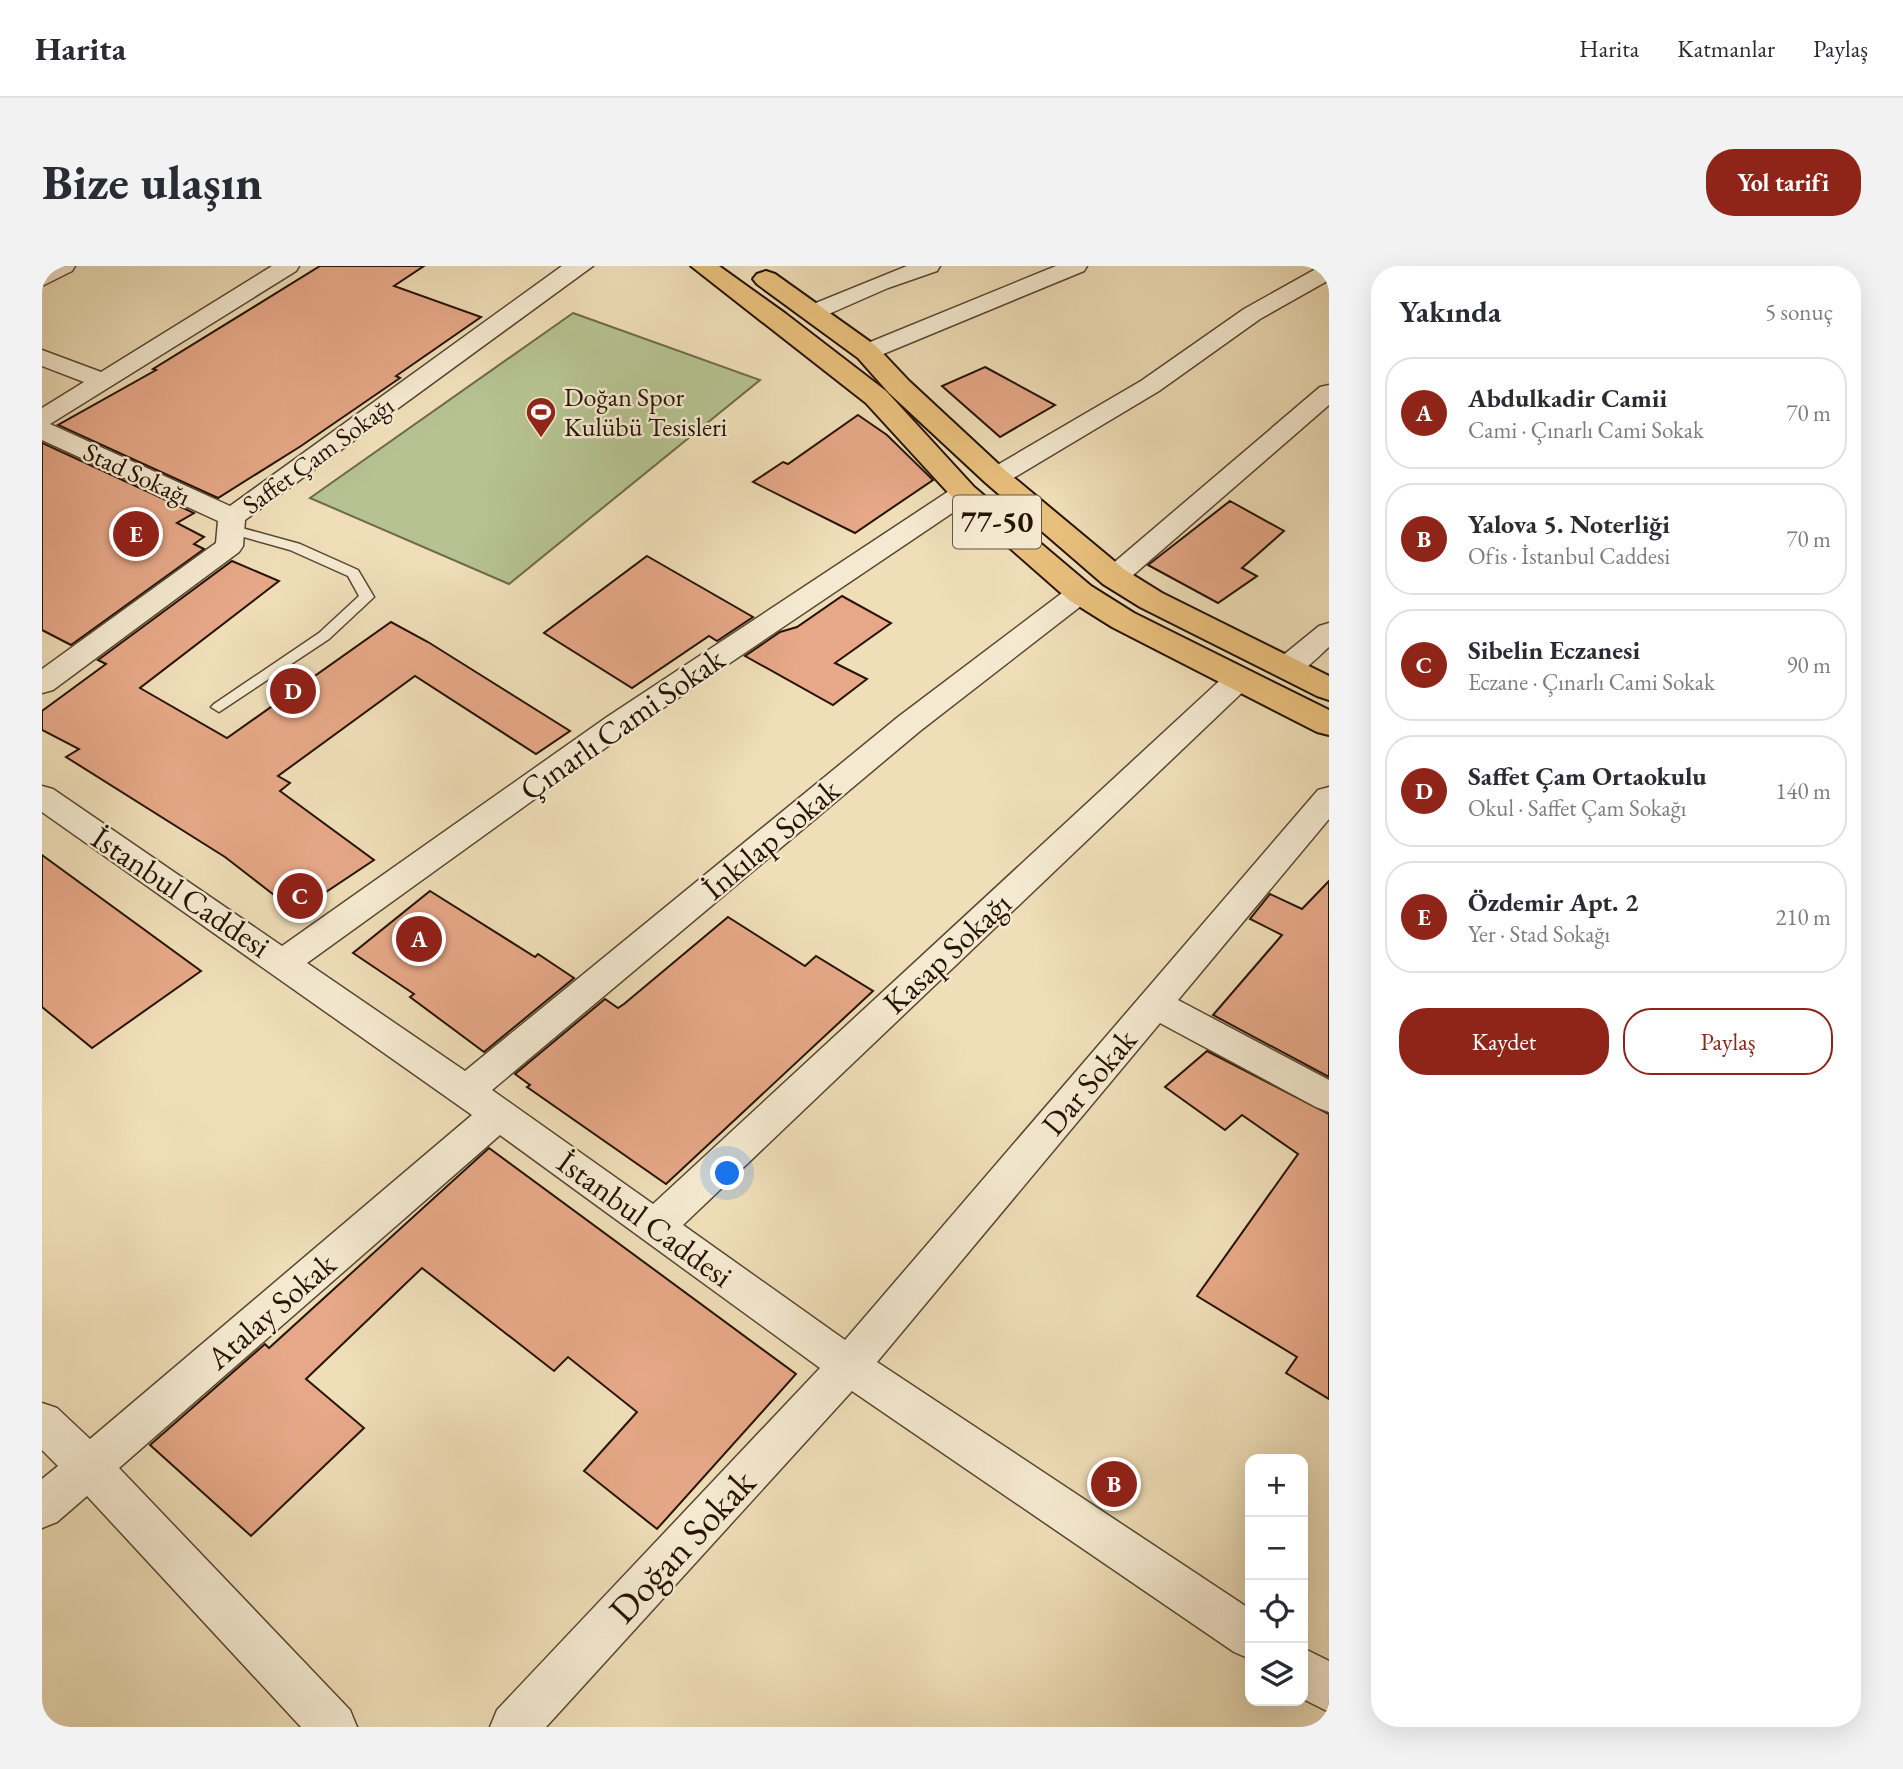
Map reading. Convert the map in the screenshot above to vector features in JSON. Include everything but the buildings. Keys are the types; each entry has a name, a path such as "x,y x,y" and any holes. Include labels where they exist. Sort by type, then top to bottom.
{"main road":[{"name":"77-50","path":"703,266 778,319 876,397 964,493 1080,593 1123,620 1329,724"},
{"name":"77-50","path":"747,266 867,352 899,387 996,477 1114,577 1151,600 1329,689"}],"street":[{"path":"42,279 64,266"},
{"path":"42,419 288,266"},
{"path":"814,312 880,283 929,266"},
{"path":"867,352 1076,266"},
{"name":"Saffet Çam Sokağı","path":"42,684 229,546 232,523 573,267"},
{"path":"996,477 1150,386 1252,314 1329,271"},
{"path":"42,357 102,381"},
{"path":"1114,577 1329,392"},
{"name":"Stad Sokağı","path":"42,430 232,523"},
{"name":"Çınarlı Cami Sokak","path":"284,962 618,724 964,493"},
{"name":"İnkılap Sokak","path":"466,1091 909,724 1080,593"},
{"path":"1286,668 1329,632"},
{"name":"Kasap Sokağı","path":"655,1227 1239,679"},
{"name":"İstanbul Caddesi","path":"42,797 284,962 849,1366 1245,1633"},
{"name":"Dar Sokak","path":"849,1366 1329,798"},
{"path":"1155,1004 1329,1097"},
{"name":"Atalay Sokak","path":"42,1507 499,1114"},
{"name":"Doğan Sokak","path":"514,1727 849,1366"},
{"path":"42,1422 90,1468 333,1727"},
{"path":"1308,1674 1329,1689"}],"lane":[{"path":"219,707 324,636 367,597 352,573 232,523"}],"green space":[{"name":"Doğan Spor Kulübü Tesisleri","path":"573,313 760,380 509,584 310,498"}],"place":[{"name":"Doğan Spor Kulübü Tesisleri","path":"541,439"},
{"name":"Özdemir Apt. 2","path":"136,534"},
{"name":"Saffet Çam Ortaokulu","path":"293,691"},
{"name":"Sibelin Eczanesi","path":"300,896"},
{"name":"Abdulkadir Camii","path":"419,939"},
{"name":"Yalova 5. Noterliği","path":"1114,1484"}]}
